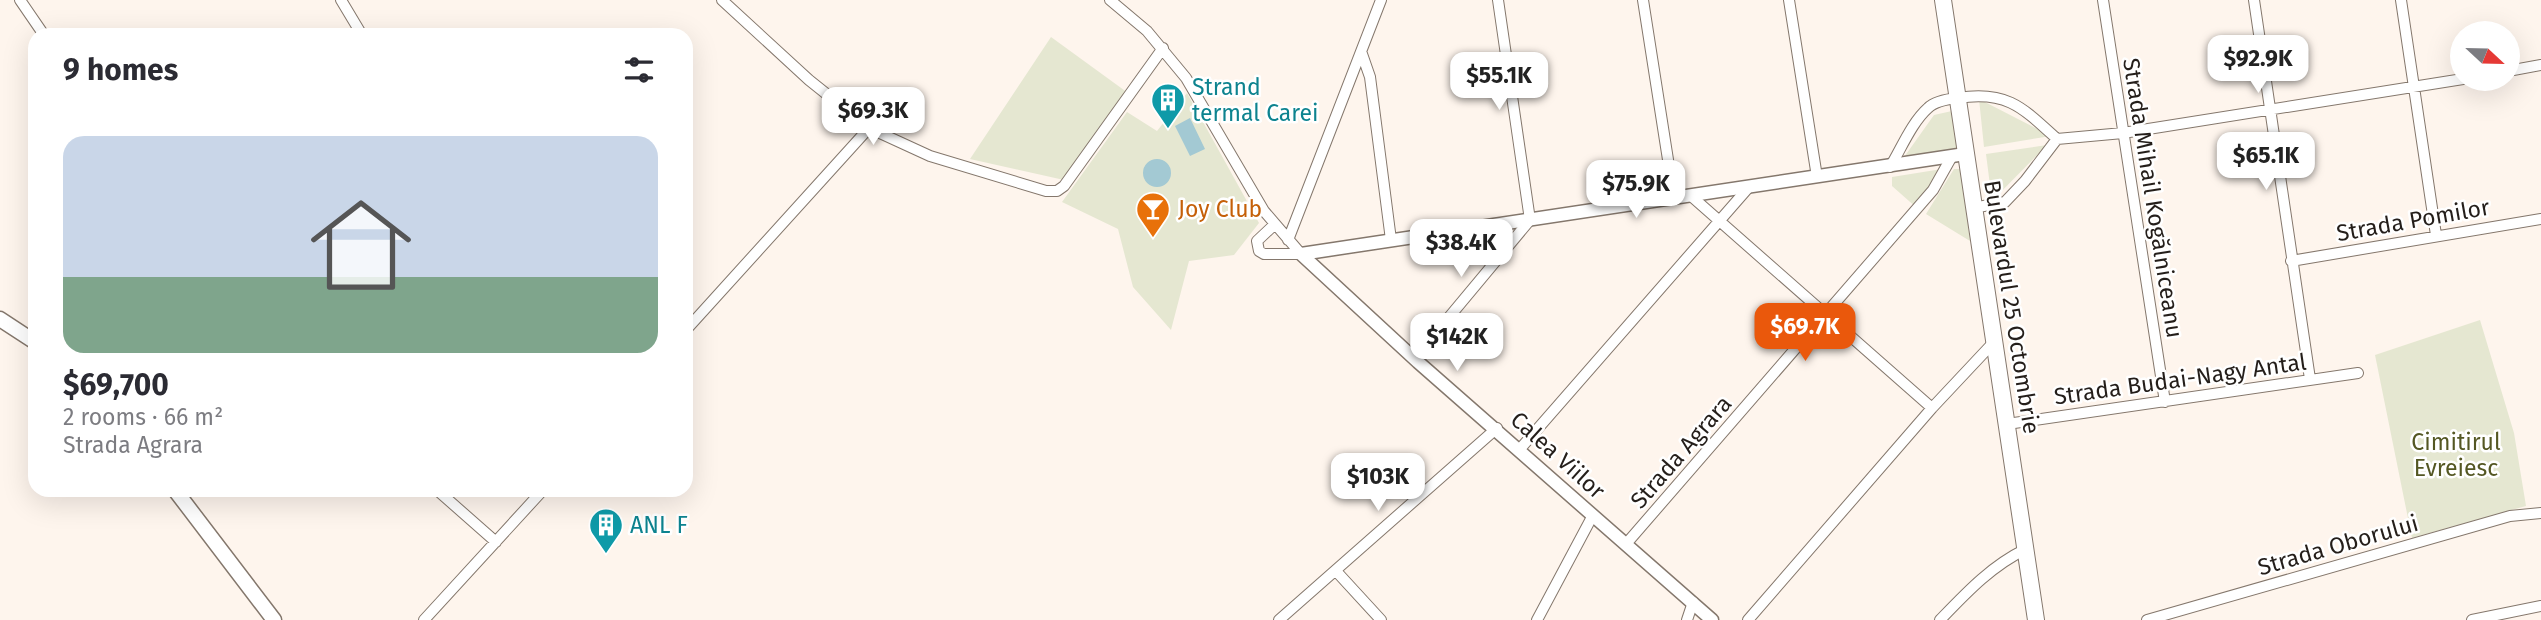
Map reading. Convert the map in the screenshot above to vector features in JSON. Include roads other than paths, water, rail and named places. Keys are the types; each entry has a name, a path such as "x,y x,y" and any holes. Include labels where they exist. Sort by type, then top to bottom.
{"main road":[{"name":"Bulevardul 25 Octombrie","path":"1943,0 1957,98 1958,156 1973,208 2036,620"},
{"path":"0,319 28,337"},
{"path":"180,497 274,620"}],"street":[{"path":"20,0 39,28"},
{"path":"341,0 358,28"},
{"path":"722,0 809,80 869,128 930,156 1046,191 1057,191 1163,48"},
{"name":"Calea Viilor","path":"1110,0 1163,48 1196,93 1274,225 1301,254 1415,359 1497,428 1712,620"},
{"path":"1288,240 1381,0"},
{"path":"1415,359 1530,219 1498,0"},
{"path":"1643,0 1674,198"},
{"path":"1788,0 1817,177"},
{"name":"Strada Mihail Kogălniceanu","path":"2103,0 2165,402"},
{"path":"2253,0 2310,379"},
{"path":"2401,0 2436,235"},
{"path":"1362,54 1370,77 1391,240"},
{"path":"2520,69 2541,65"},
{"path":"1973,208 2006,202 2057,139 2123,132 2450,81"},
{"path":"1890,167 1924,111 1935,103 1957,98 1998,96 2027,113 2057,139"},
{"path":"693,322 869,128"},
{"path":"1274,225 1257,241 1259,251 1264,254 1301,254 1958,156"},
{"name":"Strada Agrara","path":"1626,544 1825,317 1933,190 1958,156"},
{"path":"1519,450 1749,187"},
{"path":"1690,195 1825,317 1932,408"},
{"name":"Strada Pomilor","path":"2291,261 2541,219"},
{"path":"1748,620 1932,408 1993,343"},
{"name":"Strada Budai-Nagy Antal","path":"2007,424 2358,373"},
{"path":"1279,620 1497,428"},
{"path":"445,497 496,542"},
{"path":"424,620 537,497"},
{"name":"Strada Oborului","path":"2147,620 2510,516 2541,513"},
{"path":"1537,620 1593,514"},
{"path":"1940,620 1975,583 2006,559 2026,549"},
{"path":"1336,571 1381,620"},
{"path":"1687,620 1693,602"},
{"path":"2472,620 2541,606"}],"water":[{"path":"1190,118 1205,149 1190,156 1175,126"},
{"path":"1157,159 1167,163 1171,173 1167,183 1157,187 1147,183 1143,173 1147,163"}],"place":[{"name":"Strand termal Carei","path":"1168,130"},
{"name":"Joy Club","path":"1153,239"},
{"name":"ANL F","path":"606,555"}],"park label":[{"name":"Cimitirul Evreiesc","path":"2456,455"}]}
